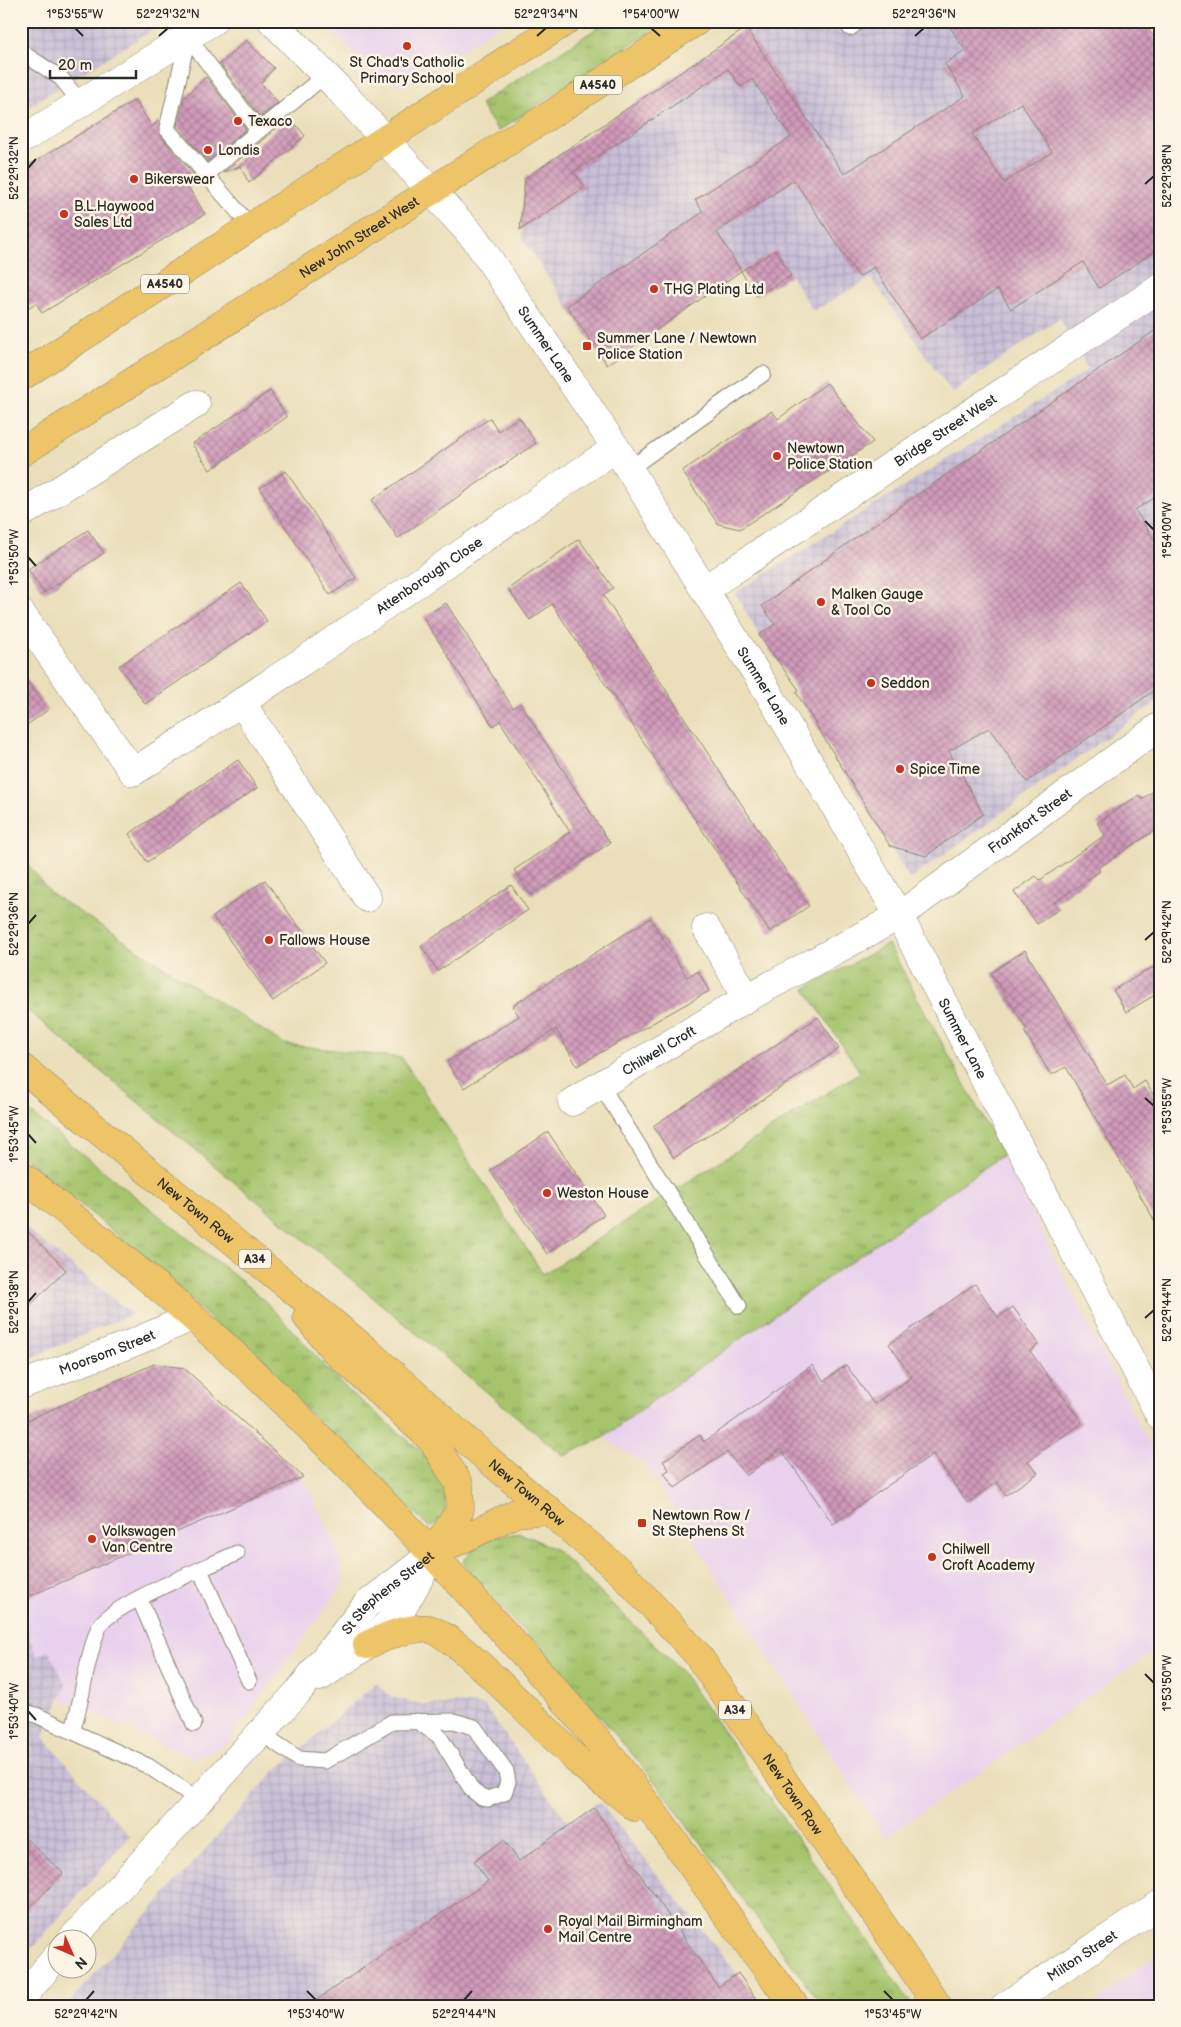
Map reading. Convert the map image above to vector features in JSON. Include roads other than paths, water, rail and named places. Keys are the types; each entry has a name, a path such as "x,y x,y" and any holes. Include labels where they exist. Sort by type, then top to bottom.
{"highway":[{"name":"A4540","path":"21,377 252,228 566,21"},
{"name":"New John Street West","path":"21,453 697,21"},
{"name":"New Town Row","path":"21,1067 366,1350 484,1456 622,1573 697,1654 938,2006"},
{"path":"21,1175 192,1317 239,1359 356,1474 432,1554 576,1714 672,1836 795,2006"},
{"path":"274,1274 333,1349 433,1441 459,1484 460,1510 432,1554"},
{"path":"432,1554 516,1513 549,1510"},
{"path":"367,1645 397,1633 428,1629 441,1633 467,1653 581,1764 672,1836"}],"street":[{"path":"21,140 213,21"},
{"name":"Summer Lane","path":"272,21 325,74 476,240 623,458 768,692 899,916 1160,1416"},
{"name":"Bridge Street West","path":"705,589 1160,288"},
{"path":"21,514 196,404"},
{"name":"Attenborough Close","path":"21,614 133,772 242,703 462,551 623,458"},
{"path":"242,703 367,898"},
{"name":"Frankfort Street","path":"899,916 1160,726"},
{"name":"Chilwell Croft","path":"572,1102 747,998 899,916"},
{"path":"706,928 747,998"},
{"name":"Moorsom Street","path":"21,1385 135,1342 192,1317"},
{"name":"St Stephens Street","path":"298,1692 367,1645 402,1609 432,1554"},
{"name":"St Stephens Street","path":"79,1930 298,1692 366,1605 432,1554"},
{"name":"Milton Street","path":"1005,2006 1160,1904"},
{"path":"21,1999 48,1967"}],"lane":[{"path":"188,37 258,130"},
{"path":"188,37 167,129 252,228"},
{"path":"21,52 61,78 81,103"},
{"path":"206,175 325,74"},
{"path":"623,458 763,374"},
{"path":"600,1084 739,1306"},
{"path":"72,1731 80,1708 90,1654 100,1625 139,1598 237,1553"},
{"path":"200,1570 248,1681"},
{"path":"139,1598 194,1724"},
{"path":"21,1711 36,1715 148,1766 199,1800"},
{"path":"261,1732 299,1759 326,1761 392,1722 418,1721 454,1721 474,1727 506,1771 508,1782 504,1793 494,1799 488,1799 476,1794 439,1736 418,1721"}],"place":[{"name":"St Chad's Catholic Primary School","path":"407,46"},
{"name":"Texaco","path":"238,121"},
{"name":"Londis","path":"208,150"},
{"name":"Bikerswear","path":"134,179"},
{"name":"B.L.Haywood Sales Ltd","path":"64,214"},
{"name":"THG Plating Ltd","path":"654,289"},
{"name":"Summer Lane / Newtown Police Station","path":"587,346"},
{"name":"Newtown Police Station","path":"777,456"},
{"name":"Malken Gauge & Tool Co","path":"821,602"},
{"name":"Seddon","path":"871,683"},
{"name":"Spice Time","path":"900,769"},
{"name":"Fallows House","path":"269,940"},
{"name":"Weston House","path":"547,1193"},
{"name":"Newtown Row / St Stephens St","path":"642,1523"},
{"name":"Volkswagen Van Centre","path":"92,1539"},
{"name":"Chilwell Croft Academy","path":"932,1557"},
{"name":"Royal Mail Birmingham Mail Centre","path":"548,1929"}]}
